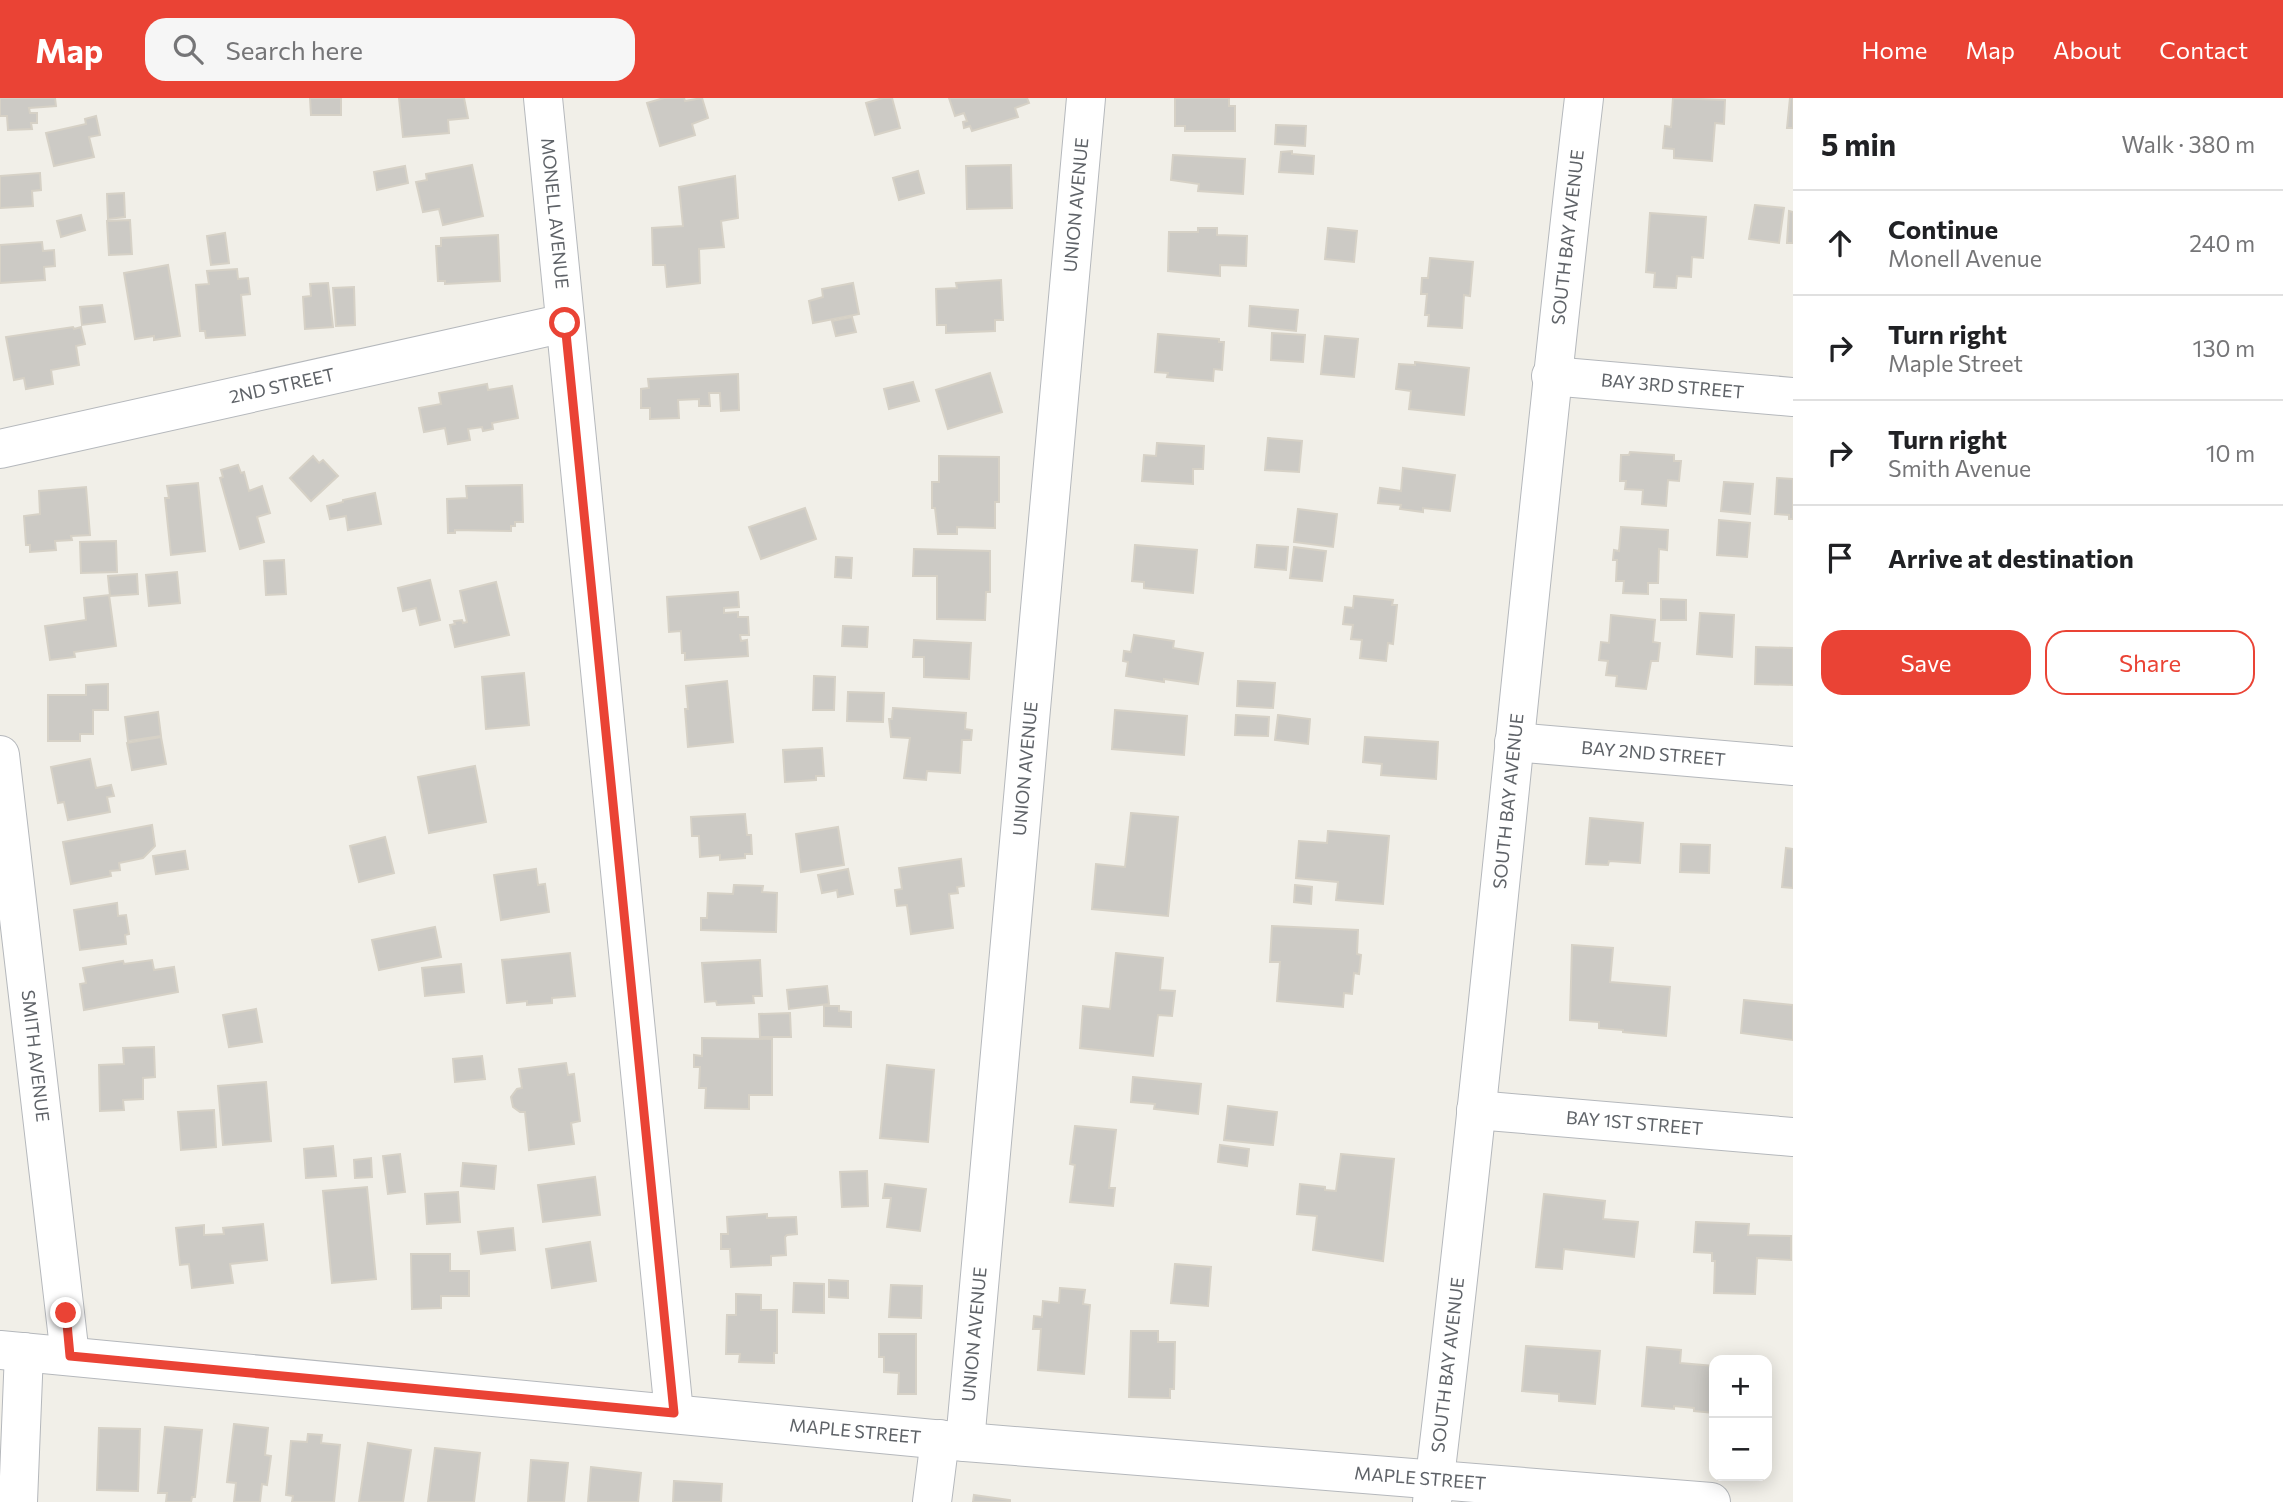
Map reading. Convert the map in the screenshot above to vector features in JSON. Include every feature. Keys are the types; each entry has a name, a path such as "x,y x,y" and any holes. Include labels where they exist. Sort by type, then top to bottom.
{"street":[{"name":"MONELL AVENUE","path":"543,98 674,1413"},
{"name":"UNION AVENUE","path":"932,1502 952,1440 1086,98"},
{"name":"SOUTH BAY AVENUE","path":"1433,1490 1584,98"},
{"name":"2ND STREET","path":"0,449 565,323"},
{"name":"BAY 3RD STREET","path":"1552,376 1793,397"},
{"name":"BAY 2ND STREET","path":"1514,742 1793,766"},
{"name":"SMITH AVENUE","path":"0,755 70,1356"},
{"name":"BAY 1ST STREET","path":"1476,1110 1793,1137"},
{"name":"MAPLE STREET","path":"12,1351 952,1440 1433,1490 1711,1502"},
{"path":"12,1351 18,1502"}],"building":[{"path":"0,98 55,98 56,106 29,108 30,113 37,113 37,123 31,123 32,129 8,130 7,116 0,116"},
{"path":"310,98 341,98 341,115 311,115"},
{"path":"399,98 464,98 468,118 448,120 449,133 403,137"},
{"path":"664,98 684,98 685,101 702,98 708,118 692,124 695,135 660,146 647,103"},
{"path":"892,98 900,128 875,135 866,103"},
{"path":"949,98 1027,98 1029,103 1015,108 1018,117 972,131 970,126 964,128 963,122 967,121 964,113 955,116"},
{"path":"1175,98 1229,98 1229,106 1235,106 1235,131 1185,131 1185,126 1175,126"},
{"path":"1673,98 1725,100 1724,124 1715,123 1712,161 1674,158 1674,149 1663,148 1665,126 1671,127"},
{"path":"1790,98 1793,98 1793,128 1787,128"},
{"path":"96,116 100,135 89,137 94,157 54,166 46,133 86,124 85,119"},
{"path":"1276,125 1306,126 1305,146 1275,144"},
{"path":"1292,151 1292,154 1314,156 1313,174 1279,172 1281,152"},
{"path":"1173,155 1245,159 1243,194 1198,191 1199,184 1171,180"},
{"path":"472,165 483,216 443,225 439,209 423,212 416,182 427,180 426,174"},
{"path":"1011,165 1012,208 967,209 966,166"},
{"path":"405,166 408,183 377,190 374,172"},
{"path":"918,171 924,193 899,200 893,178"},
{"path":"40,173 41,190 32,191 33,206 0,208 0,176"},
{"path":"735,176 738,218 721,221 724,247 699,249 700,283 667,287 665,265 653,265 652,228 683,226 679,187"},
{"path":"124,193 125,217 108,219 107,194"},
{"path":"1755,205 1784,208 1779,243 1749,239"},
{"path":"1789,211 1793,212 1793,243 1787,243"},
{"path":"1650,213 1706,217 1703,258 1692,257 1691,277 1677,276 1676,288 1654,287 1655,273 1646,272"},
{"path":"81,215 85,230 61,237 57,221"},
{"path":"130,220 132,254 109,255 107,221"},
{"path":"1198,228 1217,228 1217,235 1247,236 1246,266 1220,265 1220,276 1168,271 1169,232 1198,232"},
{"path":"1328,228 1357,231 1354,262 1325,259"},
{"path":"225,233 229,263 211,265 207,236"},
{"path":"498,235 500,281 445,284 445,281 438,281 436,246 441,246 441,238"},
{"path":"42,242 43,251 54,250 55,266 44,267 45,280 0,283 0,245"},
{"path":"1430,258 1473,262 1470,296 1464,295 1462,328 1428,326 1429,315 1425,315 1427,294 1421,294 1422,278 1428,278"},
{"path":"168,265 180,336 154,340 154,336 135,339 124,273"},
{"path":"237,269 238,279 248,278 250,294 241,295 245,335 206,338 205,331 200,331 196,285 209,284 207,271"},
{"path":"1001,280 1003,320 995,320 995,331 946,333 946,325 937,325 936,289 957,288 956,283"},
{"path":"328,283 333,327 305,329 303,297 311,296 310,284"},
{"path":"853,283 859,314 813,323 809,301 823,297 822,289"},
{"path":"354,287 355,325 336,326 333,288"},
{"path":"102,305 105,322 82,325 80,307"},
{"path":"1250,306 1298,310 1296,331 1249,326"},
{"path":"852,317 856,332 836,336 832,321"},
{"path":"81,327 85,344 76,346 79,365 51,370 53,384 26,389 24,378 14,380 6,337"},
{"path":"1272,333 1305,335 1303,362 1271,360"},
{"path":"1158,334 1219,339 1219,342 1224,342 1222,370 1214,369 1213,381 1167,377 1168,373 1155,372"},
{"path":"1325,336 1358,339 1354,377 1321,374"},
{"path":"1415,362 1469,368 1464,415 1409,409 1411,391 1396,389 1399,364 1415,365"},
{"path":"990,373 1002,412 948,429 936,390"},
{"path":"738,374 739,410 721,411 720,393 709,393 710,406 699,406 699,399 678,400 679,418 650,419 650,408 641,408 641,389 649,388 648,379"},
{"path":"913,382 919,401 889,409 884,389"},
{"path":"487,384 488,390 512,386 518,418 492,423 493,429 468,429 470,440 448,444 445,428 424,432 419,408 441,404 439,393"},
{"path":"1268,438 1302,441 1299,472 1265,470"},
{"path":"1157,443 1204,446 1203,469 1193,469 1193,484 1142,481 1144,455 1156,456"},
{"path":"1630,452 1674,455 1674,461 1681,461 1679,481 1668,480 1666,506 1642,504 1643,490 1625,489 1626,481 1620,481 1621,455 1629,455"},
{"path":"313,456 319,463 323,460 338,476 311,501 290,478"},
{"path":"939,456 999,457 999,502 995,502 995,528 957,527 957,534 938,534 935,508 932,508 932,482 939,482"},
{"path":"238,465 241,473 244,472 249,491 262,486 270,513 257,517 264,542 240,549 220,478 223,477 221,470"},
{"path":"1403,468 1455,475 1450,511 1423,508 1423,512 1400,509 1401,505 1378,503 1380,488 1401,491"},
{"path":"1777,478 1793,479 1793,519 1789,519 1789,515 1775,514"},
{"path":"1724,482 1753,484 1750,514 1721,511"},
{"path":"198,483 205,551 171,555 165,498 169,498 167,486"},
{"path":"522,485 523,522 515,522 511,531 455,530 455,533 448,533 447,499 467,498 466,486"},
{"path":"86,487 90,535 71,536 72,540 55,541 56,550 30,552 30,545 26,545 24,516 40,514 39,491"},
{"path":"375,493 381,524 348,530 346,516 330,519 327,506"},
{"path":"805,508 816,539 761,559 749,527"},
{"path":"1298,509 1337,514 1333,547 1294,542"},
{"path":"1719,520 1750,523 1747,557 1717,555"},
{"path":"1621,527 1668,530 1667,550 1659,549 1658,583 1648,583 1648,594 1623,593 1624,581 1616,581 1617,560 1613,560 1614,550 1619,551"},
{"path":"116,541 117,572 81,573 80,542"},
{"path":"1135,545 1197,550 1193,593 1144,588 1144,582 1132,581"},
{"path":"1257,545 1288,547 1286,570 1255,567"},
{"path":"1294,547 1326,551 1322,581 1290,578"},
{"path":"914,549 990,551 990,592 986,592 985,620 937,619 937,576 913,576"},
{"path":"836,557 852,558 851,578 835,577"},
{"path":"284,560 286,594 266,595 264,561"},
{"path":"177,572 180,603 149,606 146,575"},
{"path":"137,574 138,594 110,596 108,576"},
{"path":"430,580 440,620 420,625 416,608 403,611 398,588"},
{"path":"496,582 509,635 455,647 450,625 455,624 454,621 467,622 460,591"},
{"path":"738,592 739,607 724,608 724,613 738,612 738,617 748,617 749,635 740,635 741,641 747,640 748,656 685,660 681,631 669,632 667,597"},
{"path":"109,595 116,646 74,652 75,657 50,660 45,626 86,620 84,598"},
{"path":"1354,596 1393,600 1392,605 1397,605 1393,644 1388,643 1386,661 1360,658 1362,640 1351,639 1353,625 1343,624 1345,607 1353,608"},
{"path":"1661,599 1686,600 1686,620 1661,620"},
{"path":"1700,613 1734,615 1732,657 1697,654"},
{"path":"1611,615 1655,620 1653,642 1660,643 1658,661 1651,661 1646,689 1616,686 1617,676 1606,675 1608,661 1599,660 1601,642 1609,643"},
{"path":"843,626 868,627 867,647 842,646"},
{"path":"1134,635 1174,641 1173,648 1203,653 1198,684 1126,676 1128,662 1123,661 1124,651 1131,652"},
{"path":"914,640 971,643 969,679 924,677 924,657 913,657"},
{"path":"1756,647 1793,648 1793,685 1755,684"},
{"path":"524,673 529,725 486,729 482,677"},
{"path":"814,676 835,677 834,710 813,710"},
{"path":"727,681 733,742 688,747 686,686"},
{"path":"1238,681 1275,683 1273,708 1237,706"},
{"path":"108,684 108,710 93,710 93,734 80,734 80,741 48,741 48,695 86,695 86,685"},
{"path":"848,692 884,693 883,722 847,721"},
{"path":"893,708 966,713 965,729 972,730 971,740 962,740 960,773 927,771 926,780 904,778 910,738 891,737 889,719 892,719"},
{"path":"1115,710 1187,716 1184,755 1112,749"},
{"path":"158,712 161,736 128,741 125,717"},
{"path":"1236,715 1269,717 1268,736 1235,735"},
{"path":"1278,715 1310,719 1308,744 1275,740"},
{"path":"161,737 166,764 132,770 127,743"},
{"path":"1365,737 1438,742 1436,779 1381,775 1382,764 1363,762"},
{"path":"822,748 824,776 816,776 816,780 785,782 783,750"},
{"path":"90,759 96,788 111,785 114,796 107,797 110,812 68,820 64,802 58,803 51,767"},
{"path":"475,766 486,822 429,833 418,777"},
{"path":"1131,813 1178,817 1168,916 1092,909 1096,864 1125,867"},
{"path":"745,814 747,835 751,835 752,854 745,854 745,858 720,860 720,855 700,857 699,836 692,836 691,817"},
{"path":"1590,818 1643,823 1640,863 1609,861 1608,865 1586,864"},
{"path":"152,825 155,846 143,858 119,863 120,870 110,871 111,876 71,884 63,842"},
{"path":"838,827 844,865 801,872 796,834"},
{"path":"1328,831 1389,836 1383,904 1336,900 1338,882 1296,878 1299,841 1327,843"},
{"path":"385,837 394,873 359,882 350,846"},
{"path":"1681,844 1710,845 1709,873 1680,872"},
{"path":"1786,848 1793,849 1793,888 1782,887"},
{"path":"185,851 188,869 156,874 153,856"},
{"path":"961,859 964,886 957,887 958,893 949,894 953,928 911,934 907,905 897,906 895,890 902,889 899,868"},
{"path":"536,869 538,885 545,884 549,912 501,920 494,875"},
{"path":"848,869 853,894 838,897 837,890 822,893 818,875"},
{"path":"734,885 763,886 762,892 777,893 776,932 701,930 701,918 707,918 708,893 733,894"},
{"path":"1295,885 1312,887 1311,904 1294,902"},
{"path":"117,903 118,916 126,915 129,934 125,935 126,944 80,950 74,910"},
{"path":"1272,926 1358,930 1357,954 1361,955 1359,974 1354,973 1352,994 1344,993 1343,1007 1277,1001 1280,962 1270,962"},
{"path":"435,927 441,957 379,970 372,940"},
{"path":"1572,945 1613,948 1610,982 1670,987 1666,1036 1599,1028 1599,1022 1570,1020"},
{"path":"570,953 575,996 552,998 552,1003 507,1003 502,960"},
{"path":"1116,953 1163,958 1160,990 1175,991 1172,1016 1158,1015 1153,1056 1080,1048 1083,1006 1110,1009"},
{"path":"152,960 154,970 174,967 178,992 84,1010 80,984 86,983 83,968 123,961 124,964"},
{"path":"760,960 762,996 753,996 754,1003 717,1005 716,1001 705,1002 702,963"},
{"path":"461,964 464,992 425,996 422,968"},
{"path":"827,986 829,1004 789,1009 787,990"},
{"path":"1744,1000 1793,1005 1793,1040 1741,1033"},
{"path":"824,1006 839,1006 839,1011 851,1012 851,1027 824,1026"},
{"path":"256,1009 262,1042 229,1047 223,1015"},
{"path":"790,1013 791,1037 760,1037 759,1014"},
{"path":"702,1038 772,1039 772,1095 749,1095 749,1109 705,1108 706,1088 699,1088 700,1067 694,1067 694,1055 702,1056"},
{"path":"154,1047 155,1077 143,1078 143,1099 123,1100 124,1110 100,1111 99,1065 124,1064 123,1048"},
{"path":"482,1056 485,1079 455,1082 453,1059"},
{"path":"566,1063 568,1075 574,1074 580,1121 571,1123 574,1144 529,1150 525,1112 513,1107 511,1097 517,1089 522,1088 519,1069"},
{"path":"887,1065 934,1070 928,1142 880,1138"},
{"path":"1133,1077 1201,1084 1198,1114 1154,1109 1155,1104 1131,1102"},
{"path":"266,1082 271,1141 223,1145 218,1086"},
{"path":"1228,1106 1277,1112 1273,1145 1224,1140"},
{"path":"214,1110 216,1147 181,1150 178,1112"},
{"path":"1075,1126 1116,1130 1109,1188 1115,1188 1113,1206 1070,1202 1075,1165 1070,1164"},
{"path":"1220,1145 1249,1149 1247,1166 1218,1162"},
{"path":"333,1146 336,1176 306,1178 304,1149"},
{"path":"400,1154 405,1192 388,1194 383,1156"},
{"path":"1341,1154 1394,1159 1383,1261 1313,1250 1317,1216 1297,1214 1300,1184 1336,1191"},
{"path":"371,1158 372,1177 355,1178 354,1160"},
{"path":"463,1163 496,1166 494,1189 461,1186"},
{"path":"867,1171 868,1206 842,1207 840,1172"},
{"path":"595,1177 600,1215 543,1222 538,1185"},
{"path":"885,1184 926,1189 920,1231 887,1227 891,1198 883,1198"},
{"path":"367,1187 376,1279 332,1283 323,1191"},
{"path":"458,1192 460,1222 427,1224 425,1194"},
{"path":"1544,1194 1605,1201 1603,1219 1638,1222 1634,1257 1564,1249 1562,1269 1536,1267"},
{"path":"767,1214 767,1218 796,1217 797,1234 785,1237 786,1255 771,1256 771,1265 731,1267 730,1249 721,1249 721,1234 728,1234 727,1217"},
{"path":"1696,1222 1749,1224 1748,1235 1791,1236 1791,1260 1757,1258 1755,1294 1714,1293 1715,1261 1712,1261 1712,1253 1694,1252"},
{"path":"263,1224 267,1260 230,1264 233,1283 192,1288 189,1264 180,1265 176,1228 204,1225 204,1235 224,1234 223,1228"},
{"path":"513,1228 515,1250 481,1254 478,1232"},
{"path":"590,1242 596,1281 552,1288 546,1249"},
{"path":"411,1254 450,1254 450,1271 469,1271 469,1296 441,1296 441,1308 412,1309"},
{"path":"1175,1264 1211,1267 1208,1306 1171,1303"},
{"path":"829,1280 848,1281 848,1298 829,1297"},
{"path":"794,1283 824,1284 824,1313 793,1312"},
{"path":"891,1285 922,1286 921,1318 889,1317"},
{"path":"1060,1288 1085,1290 1083,1304 1090,1305 1084,1374 1038,1370 1041,1329 1033,1329 1034,1316 1042,1317 1043,1301 1059,1303"},
{"path":"736,1294 761,1295 761,1310 777,1310 777,1353 774,1353 774,1363 739,1362 740,1354 726,1354 727,1315 736,1315"},
{"path":"1131,1331 1158,1331 1158,1342 1175,1342 1174,1389 1170,1389 1170,1398 1129,1397"},
{"path":"879,1334 916,1334 916,1394 898,1394 899,1373 884,1372 884,1357 879,1357"},
{"path":"1526,1346 1600,1351 1595,1404 1559,1401 1559,1394 1522,1391"},
{"path":"1647,1347 1681,1350 1680,1363 1709,1366 1709,1412 1674,1406 1674,1409 1642,1406"},
{"path":"234,1424 268,1428 265,1455 271,1456 267,1485 262,1484 260,1502 234,1502 236,1483 227,1482"},
{"path":"165,1427 202,1430 195,1497 192,1497 191,1502 166,1502 167,1493 158,1493"},
{"path":"99,1428 140,1429 138,1491 97,1490"},
{"path":"308,1434 322,1435 321,1443 340,1445 334,1502 292,1502 293,1496 286,1495 291,1441 307,1442"},
{"path":"368,1443 411,1450 403,1502 359,1502"},
{"path":"435,1448 480,1453 474,1502 428,1502"},
{"path":"531,1460 568,1463 564,1502 528,1502"},
{"path":"591,1467 641,1473 638,1502 588,1502"},
{"path":"674,1481 722,1484 721,1502 673,1502"},
{"path":"974,1495 1010,1500 1010,1502 973,1502"}],"route":[{"path":"66,1313 70,1356 674,1413 565,323"}]}
